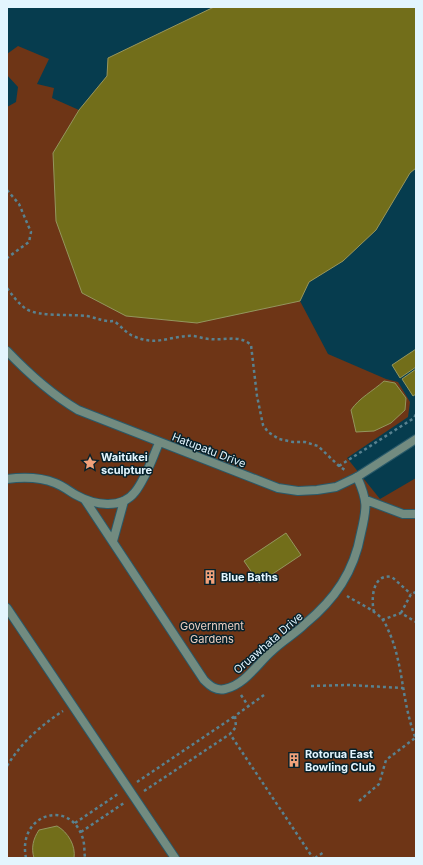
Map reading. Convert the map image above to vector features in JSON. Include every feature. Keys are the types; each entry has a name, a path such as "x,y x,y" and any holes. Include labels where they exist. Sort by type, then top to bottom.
{"street":[{"name":"Hatupatu Drive","path":"7,351 33,378 66,403 89,416 278,488 307,491 336,487 357,477 416,439"},
{"path":"113,542 124,501 130,497 140,485 159,442"},
{"path":"357,477 366,500 403,514 416,514"},
{"name":"Oruawhata Drive","path":"7,479 31,478 55,483 85,500 102,504 124,501"},
{"name":"Oruawhata Drive","path":"85,500 204,680 214,688 220,690 230,688 242,680 271,652 316,615 338,591 349,571 358,548 365,519 366,500"},
{"path":"7,608 175,858"}],"path":[{"path":"7,190 19,204 31,232 29,242 7,258"},
{"path":"7,288 16,301 27,310 42,313 87,316 107,321 114,321 120,325 125,332 141,339 160,342 189,335 210,340 231,338 246,340 251,345 257,396 263,425 268,432 279,439 293,442 305,442 318,446 339,466 357,477"},
{"path":"339,466 414,418 416,414"},
{"path":"374,613 372,602 373,593 375,586 383,578 392,578 411,594"},
{"path":"338,591 374,613 382,620 396,651 410,724 416,738 386,760 379,784 359,801"},
{"path":"401,614 411,594 416,592"},
{"path":"382,620 401,614 416,622"},
{"path":"311,686 348,685 403,688"},
{"path":"240,692 249,707"},
{"path":"75,823 264,696"},
{"path":"7,766 21,746 28,739 51,719 72,705"},
{"path":"81,832 230,734 236,727 235,716"},
{"path":"230,734 314,858 324,852"},
{"path":"26,858 25,849 27,837 31,828 37,821 44,817 56,816 68,818 75,823 81,832 84,844 84,858"}],"green space":[{"name":"Government Gardens","path":"214,7 416,7 416,168 410,173 376,230 343,261 309,282 300,301 328,354 386,379 398,382 410,402 408,417 347,458 380,499 416,478 416,858 7,858 7,107 16,102 18,87 7,75 7,54 18,46 49,59 37,84 54,88 52,98 79,110 107,76 108,58"}],"shaded area":[{"path":"214,7 416,7 416,168 410,173 376,230 343,261 309,282 300,301 197,323 126,316 82,293 56,221 53,153 79,110 107,76 108,58"},
{"path":"416,349 416,367 400,378 392,365"},
{"path":"416,369 416,394 413,396 402,379"},
{"path":"384,381 395,383 406,398 405,410 391,423 374,431 356,432 351,410 362,398"},
{"path":"286,533 301,555 259,583 244,561"},
{"path":"57,826 68,836 74,849 74,858 34,858 33,844 39,830"}],"place":[{"name":"Waitūkei sculpture","path":"90,463"},
{"name":"Blue Baths","path":"210,577"},
{"name":"Rotorua East Bowling Club","path":"294,760"}]}
